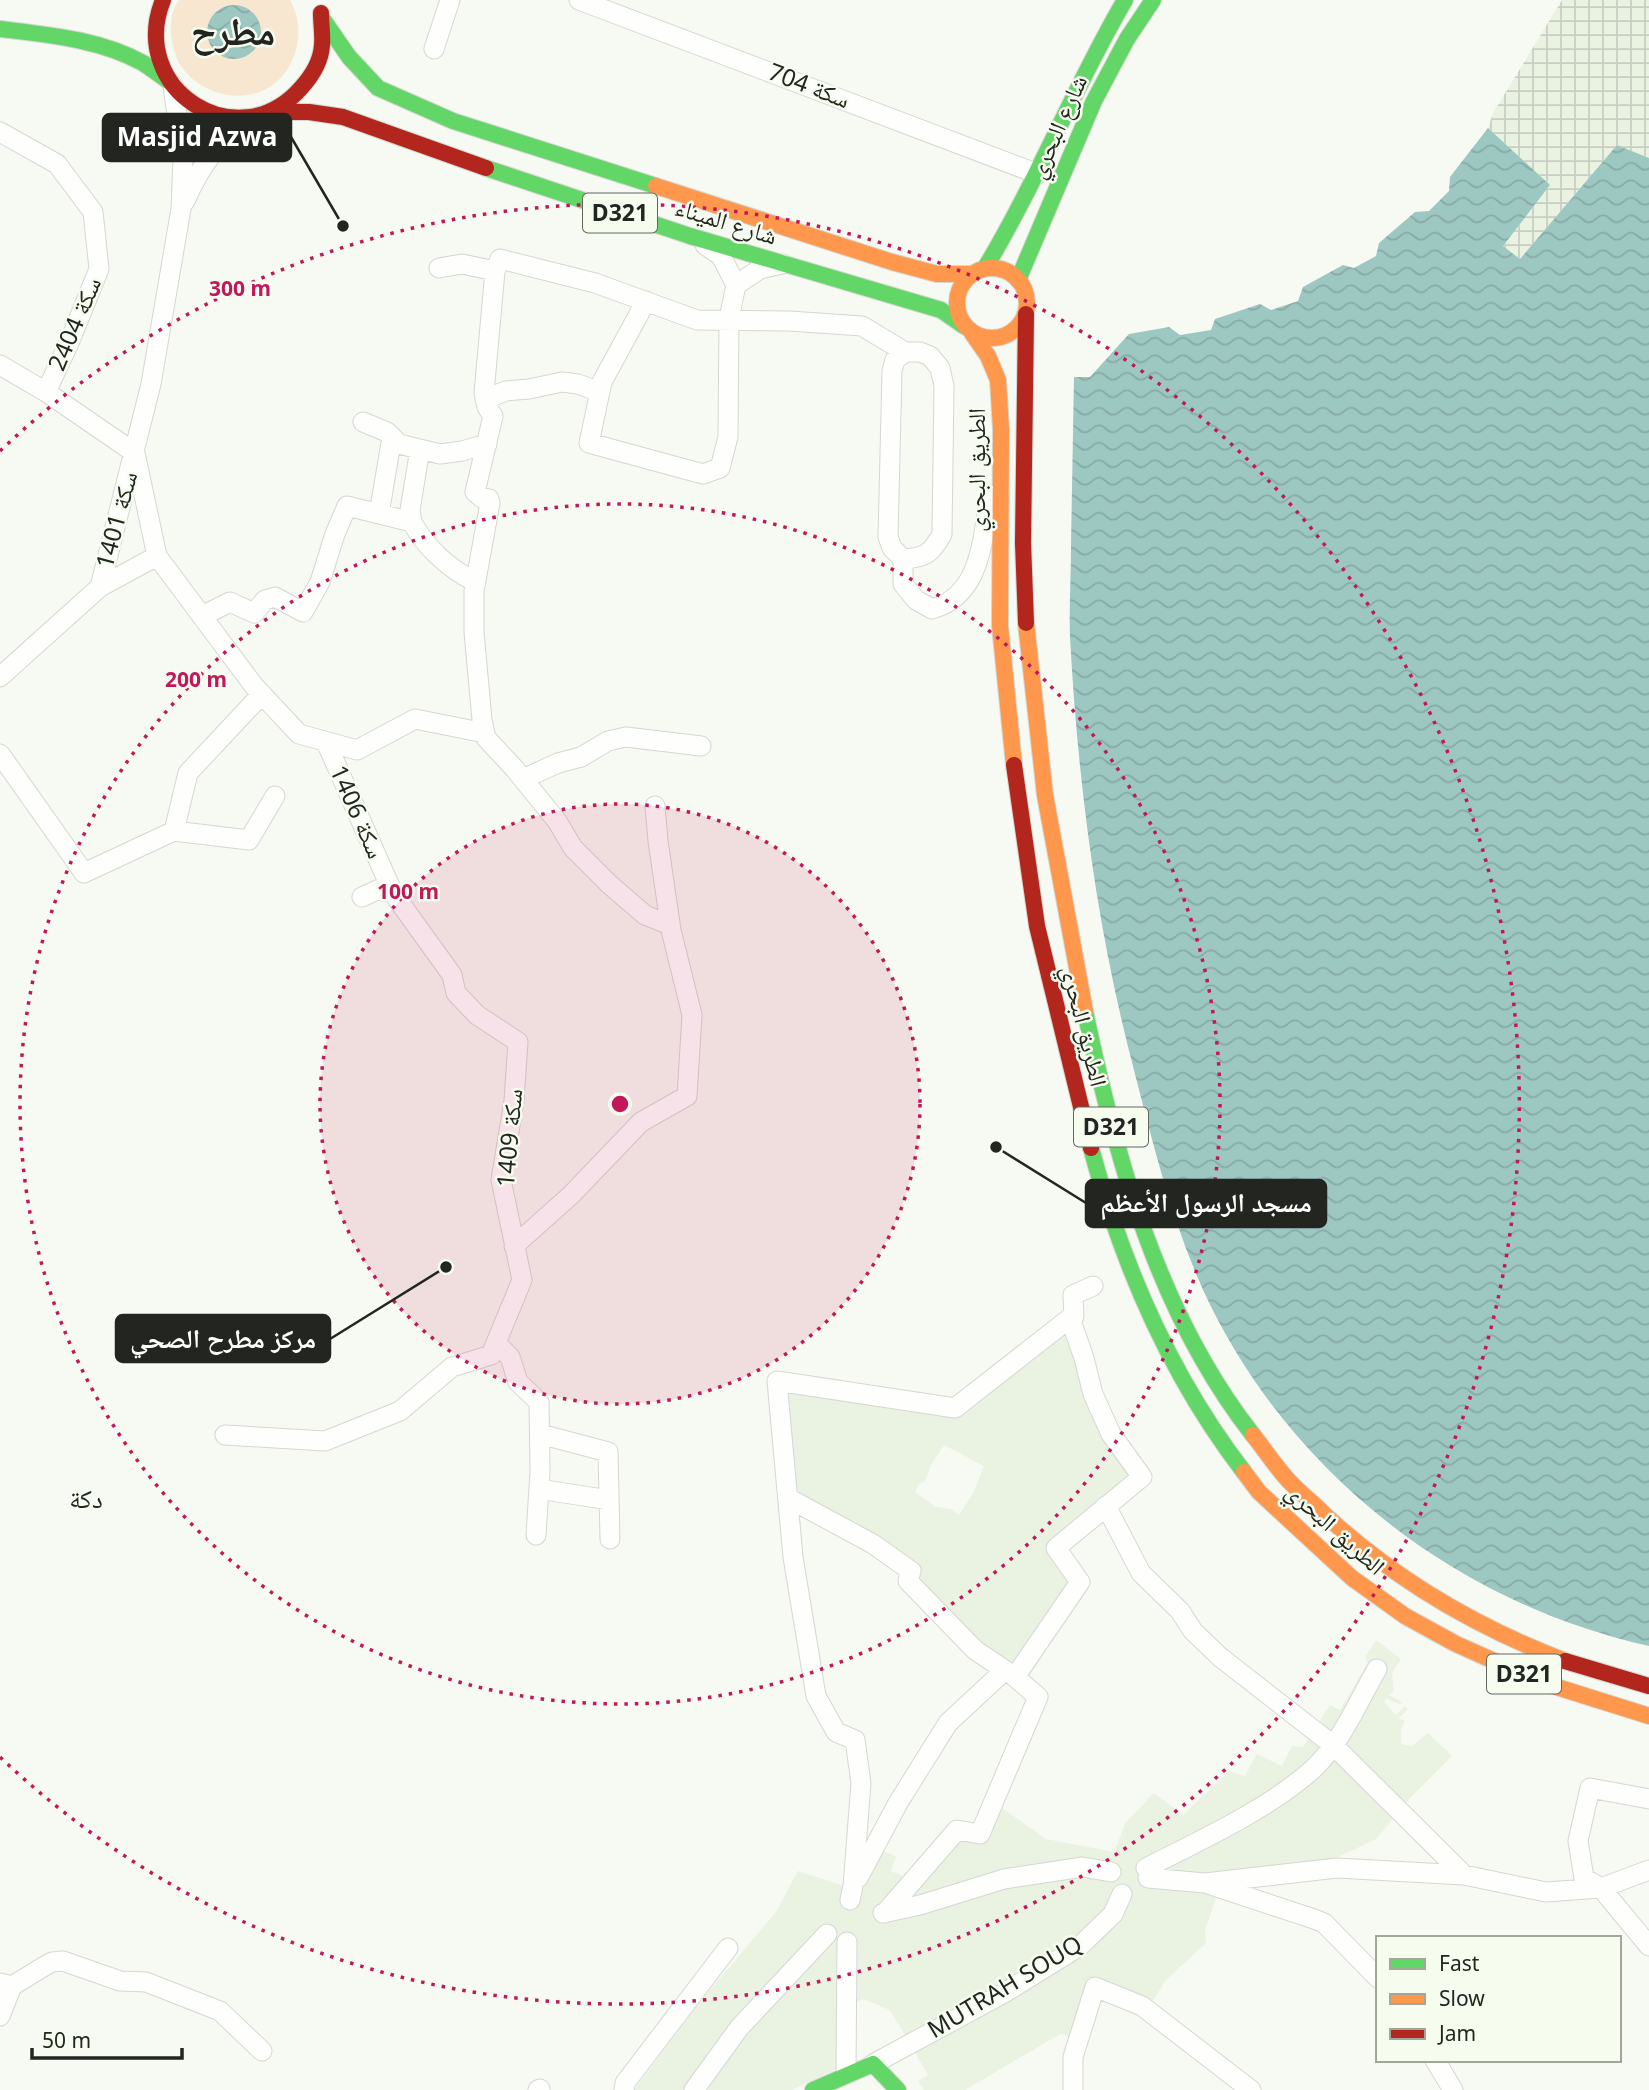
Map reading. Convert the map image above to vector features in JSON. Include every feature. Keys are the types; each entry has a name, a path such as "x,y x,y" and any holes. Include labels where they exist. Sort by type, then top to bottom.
{"main road":[{"name":"D321","path":"163,0 158,11 154,36 159,60 171,84"},
{"name":"شارع البحري","path":"978,271 1010,230 1038,174 1072,94 1125,0"},
{"name":"شارع البحري","path":"1018,280 1100,85 1133,27 1153,0"},
{"name":"D321","path":"0,29 62,37 104,47 139,61 171,84 189,102 209,113 231,118 263,115 292,101 308,84 318,64 323,41 319,8"},
{"name":"شارع الميناء","path":"319,8 349,57 378,88 453,121 892,262 937,274 978,271"},
{"name":"شارع الميناء","path":"263,115 309,112 343,117 543,188 690,236 941,310 968,330"},
{"name":"D321","path":"1003,270 1018,280 1025,290 1028,302 1021,324 1004,337 982,338 968,330 958,316 956,304 957,293 963,282 978,271 1003,270"},
{"name":"الطريق البحري","path":"1026,314 1026,616 1042,789 1087,1025 1113,1135 1144,1231 1174,1308 1221,1394 1251,1437 1323,1517 1369,1555 1415,1588 1471,1620 1555,1658 1608,1677 1649,1686"},
{"name":"الطريق البحري","path":"968,330 988,356 999,380 1000,626 1018,800 1037,926 1097,1170 1129,1264 1156,1330 1189,1394 1219,1440 1259,1492 1352,1578 1405,1616 1456,1644 1541,1682 1649,1716"},
{"path":"813,2090 873,2064 898,2090"}],"street":[{"path":"434,49 450,0"},
{"name":"سكة 704","path":"579,0 1038,174"},
{"path":"171,84 183,159 181,209"},
{"path":"181,209 197,174 222,142 263,115"},
{"name":"سكة 2404","path":"0,132 57,164 93,212 99,269 46,392"},
{"name":"1401 سكة","path":"100,587 151,384 181,209"},
{"path":"646,301 602,382 589,443 703,474 720,468 728,437 729,319 736,285 721,256 690,236"},
{"path":"670,925 645,915 573,848 557,821 486,738 474,632 476,582 490,510 489,499 482,498 475,492 493,416 484,393 495,271 500,259 595,283 697,320 729,319 862,327 905,352 920,352 930,356 940,368 944,386 942,534 934,550 918,558 903,559"},
{"path":"736,285 760,269 785,263"},
{"path":"439,268 462,264 495,271"},
{"path":"905,352 895,360 892,370 888,537 892,548 903,559 903,584 916,600 932,609 947,605 970,583 979,558 1001,429"},
{"path":"0,365 46,392 135,453 157,556 262,694 299,734 357,750 415,719 485,733"},
{"path":"485,398 506,391 562,382 578,384 600,392"},
{"path":"363,422 387,432 399,444 439,454 487,444"},
{"path":"379,514 392,437"},
{"path":"420,449 410,509 412,522 420,538 449,565 476,582"},
{"path":"202,616 230,602 254,613 265,600 275,597 303,612 320,582 347,506 412,522"},
{"name":"1401 سكة","path":"0,677 100,587 157,556"},
{"path":"174,831 188,773 262,694"},
{"path":"523,779 558,763 581,757 608,741 626,737 701,746"},
{"name":"1406 سكة","path":"326,742 393,893 452,975 456,993 477,1015 518,1042"},
{"path":"0,754 84,873 174,831 249,840 275,796"},
{"path":"514,1246 571,1195 641,1122 687,1096 692,1015 670,925 655,806"},
{"path":"362,897 377,890 393,893"},
{"name":"1409 سكة","path":"497,1344 522,1280 501,1180 514,1101 518,1042"},
{"path":"1070,1318 1093,1394 1111,1434 1142,1477 1056,1548 1080,1582 1010,1674 948,1723 898,1803 852,1893 861,1783 855,1740 836,1732 816,1696 793,1557 777,1381 955,1408 1070,1318 1074,1316 1073,1295 1093,1286"},
{"path":"225,1435 325,1441 400,1411 452,1367 491,1356 497,1344 510,1357 518,1382 539,1402 536,1535"},
{"path":"540,1434 608,1452 610,1539"},
{"path":"539,1489 609,1500"},
{"path":"788,1498 873,1544 911,1571 908,1581 975,1650 1038,1697 980,1835 957,1830 878,1912 920,1905 1004,1879 1083,1867 1111,1872"},
{"path":"1106,1506 1141,1573 1180,1611 1193,1631 1220,1657 1333,1745 1464,1875"},
{"path":"1376,1976 1324,1923 1205,1883 1147,1873 1264,1805 1313,1769 1333,1745 1377,1670"},
{"path":"1649,1800 1590,1788 1578,1841 1584,1878 1601,1888 1649,1946"},
{"path":"1205,1883 1337,1868 1464,1875 1546,1892 1601,1888 1649,1870"},
{"name":"MUTRAH SOUQ","path":"873,2064 1004,1993 1080,1946 1113,1914 1122,1894"},
{"path":"694,2090 739,2028 827,1934"},
{"path":"845,2074 847,1942"},
{"path":"624,2090 625,2083 728,1948"},
{"path":"0,2017 6,1984 52,1962 63,1961 120,1981 146,1982 219,2011 262,2051"},
{"path":"1073,2090 1073,2057 1095,1987 1142,2006 1251,2090"},
{"path":"1436,2062 1453,2090"}],"shaded area":[{"path":"179,0 290,0 298,25 296,52 291,64 274,84 262,91 239,96 206,88 188,75 175,54 171,22"},
{"path":"1562,0 1649,0 1649,158 1617,145 1520,259 1503,246 1550,185 1488,128 1493,113"},
{"path":"1070,1318 1093,1394 1142,1477 1057,1548 1080,1582 1022,1661 1005,1670 911,1571 787,1496 782,1385 955,1408","holes":["944,1445 984,1466 973,1493 959,1515 951,1509 936,1507 915,1492 919,1484 925,1481 931,1465"]},
{"path":"1376,1640 1401,1659 1392,1673 1394,1691 1389,1695 1403,1703 1386,1698 1384,1702 1396,1715 1405,1706 1408,1709 1398,1719 1405,1720 1401,1730 1401,1744 1412,1746 1428,1733 1452,1756 1409,1799 1376,1839 1321,1865 1200,1883 1216,1898 1205,1930 1206,1943 1166,1980 1143,2016 1090,1990 1075,2037 1060,2034 965,2090 924,2090 918,2081 928,2075 890,2010 863,1999 850,2005 849,2063 792,2090 634,2090 704,1997 776,1912 798,1871 856,1890 877,1849 896,1856 891,1871 910,1879 957,1826 987,1826 995,1803 1046,1839 1114,1852 1126,1822 1154,1793 1183,1815 1229,1771 1245,1776 1257,1754 1282,1766 1292,1746 1303,1747 1330,1705 1340,1710 1368,1662 1365,1657"}],"water":[{"path":"234,5 253,13 261,32 253,51 234,59 215,51 207,32 215,13"},
{"path":"1488,128 1550,185 1503,246 1520,259 1617,145 1649,158 1649,1646 1578,1626 1510,1598 1446,1563 1386,1521 1331,1472 1282,1418 1239,1357 1193,1266 1149,1130 1110,966 1091,857 1078,748 1070,626 1074,377 1090,377 1129,334 1169,327 1180,335 1211,330 1215,319 1260,304 1271,310 1298,301 1303,287 1343,265 1354,268 1376,256 1379,243 1415,212 1429,211 1449,191 1450,177"}],"traffic: fast":[{"path":"985,268 1022,202 1125,0"},
{"path":"1018,280 1094,101 1127,39 1153,0"},
{"path":"322,18 349,57 378,88 453,121 656,186"},
{"path":"0,29 73,39 109,48 143,63 170,82"},
{"path":"486,168 690,236 941,310 964,326"},
{"path":"1085,1011 1111,1123 1127,1178 1166,1287 1191,1339 1220,1388 1253,1435"},
{"path":"1091,1148 1118,1234 1151,1318 1193,1397 1244,1472"},
{"path":"813,2090 873,2064 898,2090"}],"traffic: slow":[{"path":"656,186 892,262 937,274 971,274"},
{"path":"999,268 1012,274 1021,283 1025,289 1027,303 1025,317 1017,328 1006,336 985,338 967,328 959,317 957,296 967,278 978,270 999,268"},
{"path":"972,333 988,356 998,380 1001,429 1000,626 1014,765"},
{"path":"1026,623 1045,795 1085,1011"},
{"path":"1253,1435 1293,1485 1379,1560 1468,1617 1565,1661"},
{"path":"1244,1472 1259,1492 1352,1578 1405,1616 1456,1644 1541,1682 1649,1716"}],"traffic: jam":[{"path":"163,0 156,33 161,62 174,86 195,105 220,116 248,117 276,109 301,88 320,57 321,13"},
{"path":"272,112 309,112 343,117 486,168"},
{"path":"1026,314 1023,543 1026,623"},
{"path":"1014,765 1037,926 1091,1148"},
{"path":"1565,1661 1649,1686"}],"place":[{"name":"Masjid Azwa","path":"343,226"},
{"name":"مسجد الرسول الأعظم","path":"996,1147"},
{"name":"مركز مطرح الصحي","path":"446,1267"}],"district":[{"name":"مطرح","path":"233,32"},
{"name":"دكة","path":"86,1499"}]}
